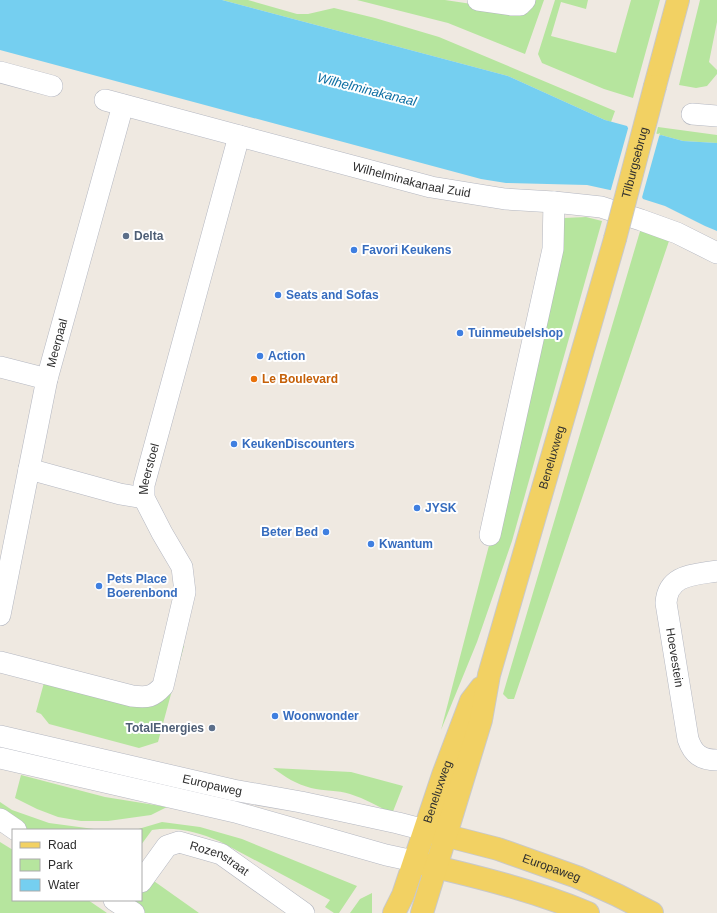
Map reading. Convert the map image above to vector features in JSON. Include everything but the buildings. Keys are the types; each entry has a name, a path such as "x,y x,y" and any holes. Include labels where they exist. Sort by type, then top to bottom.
{"main road":[{"name":"Tilburgsebrug","path":"615,239 678,0"},
{"name":"Beneluxweg","path":"422,913 481,720 490,675 615,239"},
{"name":"Beneluxweg","path":"394,913 403,895 443,775 471,701 490,675"},
{"name":"Europaweg","path":"425,830 498,849 577,877 652,913"},
{"path":"414,861 565,903 588,913"}],"street":[{"path":"478,0 512,6 520,5 525,0"},
{"path":"0,72 52,86"},
{"name":"Wilhelminakanaal Zuid","path":"114,102 431,187 505,199 601,207 677,233 717,253"},
{"name":"Meerpaal","path":"0,615 47,379 114,102"},
{"path":"692,114 717,116"},
{"name":"Meerstoel","path":"5,663 132,696 145,698 156,694 163,686 185,592 182,567 156,523 144,498 146,478 239,136"},
{"path":"490,536 553,249 554,202"},
{"path":"0,367 47,379"},
{"path":"29,469 120,494 144,498"},
{"name":"Hoevestein","path":"717,571 684,576 679,579 668,592 666,603 688,739 696,754 709,760 717,760"},
{"name":"Europaweg","path":"0,736 233,790 301,802 425,830"},
{"name":"Europaweg","path":"0,758 235,812 414,861"},
{"path":"0,818 15,829"},
{"name":"Rozenstraat","path":"142,881 167,846 179,842 220,854 304,913"}],"green space":[{"path":"222,0 248,0 297,14 308,14 334,8 375,18 439,37 615,111 611,122 508,76"},
{"path":"357,0 445,0 518,11 530,0 544,0 525,54 448,23"},
{"path":"555,0 588,0 586,9 561,2 551,36 616,53 631,0 660,0 633,98 604,89 542,63 538,54"},
{"path":"700,0 717,0 717,22 709,62 717,70 717,74 707,86 696,88 679,85"},
{"path":"658,127 717,135 717,143 683,141 661,135 659,136 656,135"},
{"path":"586,217 602,221 512,541 477,642 441,730 519,430 564,218"},
{"path":"641,228 669,241 514,699 508,699 503,694"},
{"path":"179,645 184,646 158,742 139,748 49,724 41,714 36,712 45,679 143,704"},
{"path":"273,768 351,772 403,786 392,814 372,803 350,794 311,788 300,784"},
{"path":"21,775 105,797 167,807 151,815 108,821 81,821 58,817 15,798"},
{"path":"0,802 12,810 49,823 94,829 16,829 0,818"},
{"path":"162,822 200,827 242,839 357,886 339,913 334,913 325,907 330,900 219,841 203,835 178,829 152,830 142,844 142,829 138,829"},
{"path":"0,842 12,849 12,901 89,901 107,913 0,913"},
{"path":"151,879 199,913 122,913 132,901 142,901 142,890"},
{"path":"372,893 372,913 350,913 360,899"}],"water":[{"name":"Wilhelminakanaal","path":"0,0 222,0 508,76 605,120 627,126 628,128 683,141 717,143 717,231 665,206 643,199 642,197 587,185 506,183 481,179 0,50"}],"pier":[{"path":"629,125 658,134 660,133 641,201 641,199 612,192 610,193"}],"place":[{"name":"Delta","path":"126,236"},
{"name":"Favori Keukens","path":"354,250"},
{"name":"Seats and Sofas","path":"278,295"},
{"name":"Tuinmeubelshop","path":"460,333"},
{"name":"Action","path":"260,356"},
{"name":"Le Boulevard","path":"254,379"},
{"name":"KeukenDiscounters","path":"234,444"},
{"name":"JYSK","path":"417,508"},
{"name":"Beter Bed","path":"326,532"},
{"name":"Kwantum","path":"371,544"},
{"name":"Pets Place Boerenbond","path":"99,586"},
{"name":"Woonwonder","path":"275,716"},
{"name":"TotalEnergies","path":"212,728"}]}
